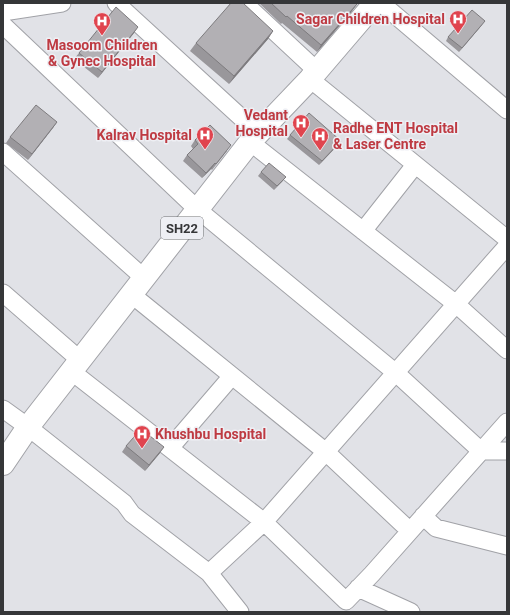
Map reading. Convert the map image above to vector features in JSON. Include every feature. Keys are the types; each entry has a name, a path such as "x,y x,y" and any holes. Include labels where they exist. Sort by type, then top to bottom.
{"main road":[{"name":"SH22","path":"3,464 28,427 254,137 313,75 375,3"}],"street":[{"path":"116,3 254,137 363,231 456,304 507,350"},
{"path":"244,3 313,75 415,165 507,239"},
{"path":"381,3 507,110"},
{"path":"3,12 53,4"},
{"path":"3,25 197,209 396,373 481,452 507,450"},
{"path":"3,152 137,286 232,376 326,452 410,531"},
{"path":"363,231 415,165"},
{"path":"210,573 264,522 507,246"},
{"path":"3,293 76,365 170,448 264,522 346,601 507,422"},
{"path":"170,448 232,376"},
{"path":"3,409 124,503 132,514 210,573 240,612"},
{"path":"423,516 436,528 507,546"},
{"path":"358,588 411,612"}],"building":[{"path":"231,3 243,3 273,31 234,76 196,43"},
{"path":"271,3 356,3 357,4 321,45"},
{"path":"116,7 138,27 102,72 79,53"},
{"path":"472,10 485,21 462,48 448,37"},
{"path":"36,105 57,122 32,154 10,137"},
{"path":"309,113 341,141 322,161 290,135"},
{"path":"210,125 231,145 216,164 215,163 206,173 187,155 198,144 195,140"},
{"path":"269,163 286,177 277,186 261,172"},
{"path":"141,429 164,447 149,465 126,446"}],"place":[{"name":"Sagar Children Hospital","path":"458,34"},
{"name":"Masoom Children & Gynec Hospital","path":"102,36"},
{"name":"Vedant Hospital","path":"301,138"},
{"name":"Kalrav Hospital","path":"205,150"},
{"name":"Radhe ENT Hospital & Laser Centre","path":"320,151"},
{"name":"Khushbu Hospital","path":"142,449"}]}
